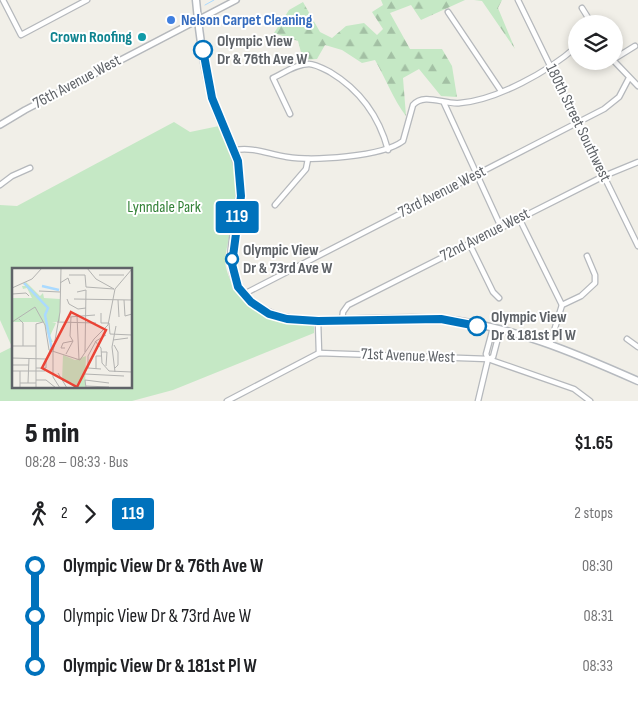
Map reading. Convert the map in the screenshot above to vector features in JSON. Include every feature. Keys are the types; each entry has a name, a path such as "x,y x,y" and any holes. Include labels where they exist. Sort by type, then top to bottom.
{"main road":[{"path":"196,0 212,98 234,150 239,171 241,196 232,264 235,280 244,294 258,308 269,314 287,319 318,321 441,319 493,328 550,344 638,381"}],"street":[{"path":"3,0 21,35 88,0"},
{"name":"76th Avenue West","path":"0,125 236,0"},
{"name":"180th Street Southwest","path":"518,0 638,246"},
{"path":"521,6 524,0"},
{"path":"582,8 586,15"},
{"path":"448,12 501,91"},
{"path":"623,54 635,46"},
{"path":"234,150 251,148 284,156 308,159 388,150 403,141 413,105 416,101 422,98 444,103 460,104 501,91 550,67 568,53"},
{"path":"290,114 273,78 297,66 310,64 345,81 375,115 384,133 388,150"},
{"path":"622,70 638,86"},
{"name":"73rd Avenue West","path":"244,294 612,104 619,97 629,78"},
{"path":"444,103 501,226"},
{"path":"274,206 306,169 308,159"},
{"name":"72nd Avenue West","path":"342,320 343,312 348,305 501,226 604,176 638,162"},
{"path":"0,185 12,176 30,168"},
{"path":"519,218 562,304 550,344"},
{"path":"469,242 493,292 499,298"},
{"path":"562,304 581,296 595,283 595,275 587,256"},
{"path":"318,321 319,354"},
{"path":"478,401 488,359 486,354 493,328"},
{"path":"488,359 493,357 500,330"},
{"path":"627,339 638,347"},
{"name":"71st Avenue West","path":"227,401 319,354 488,359 574,389 590,401"}],"green space":[{"path":"381,0 465,0 421,20 411,5 390,13 410,49 442,49 452,66 457,97 441,96 419,69 403,78 406,116 393,96 375,60 362,63 342,50 325,45 317,59 303,60 298,41 274,33 289,10 303,2 320,32 332,38 346,26 364,23 377,35 383,29 372,12 383,5"},
{"path":"474,0 502,0 498,8 515,49 482,1"},
{"name":"Lynndale Park","path":"174,122 190,132 219,126 227,141 237,182 235,209 225,259 230,279 240,296 257,311 278,319 314,324 314,333 173,390 132,401 0,401 0,353 12,347 0,320 0,205 17,206"}],"waterway":[{"path":"205,5 214,0"}],"bus line":[{"name":"119","path":"203,50 212,98 238,161 241,196 233,241 232,264 238,287 251,302 269,314 287,319 318,321 441,319 477,326"}],"place":[{"name":"Nelson Carpet Cleaning","path":"171,20"},
{"name":"Crown Roofing","path":"142,37"},
{"name":"Olympic View Dr & 76th Ave W","path":"203,50"},
{"name":"Olympic View Dr & 73rd Ave W","path":"232,259"},
{"name":"Olympic View Dr & 181st Pl W","path":"477,326"}]}
